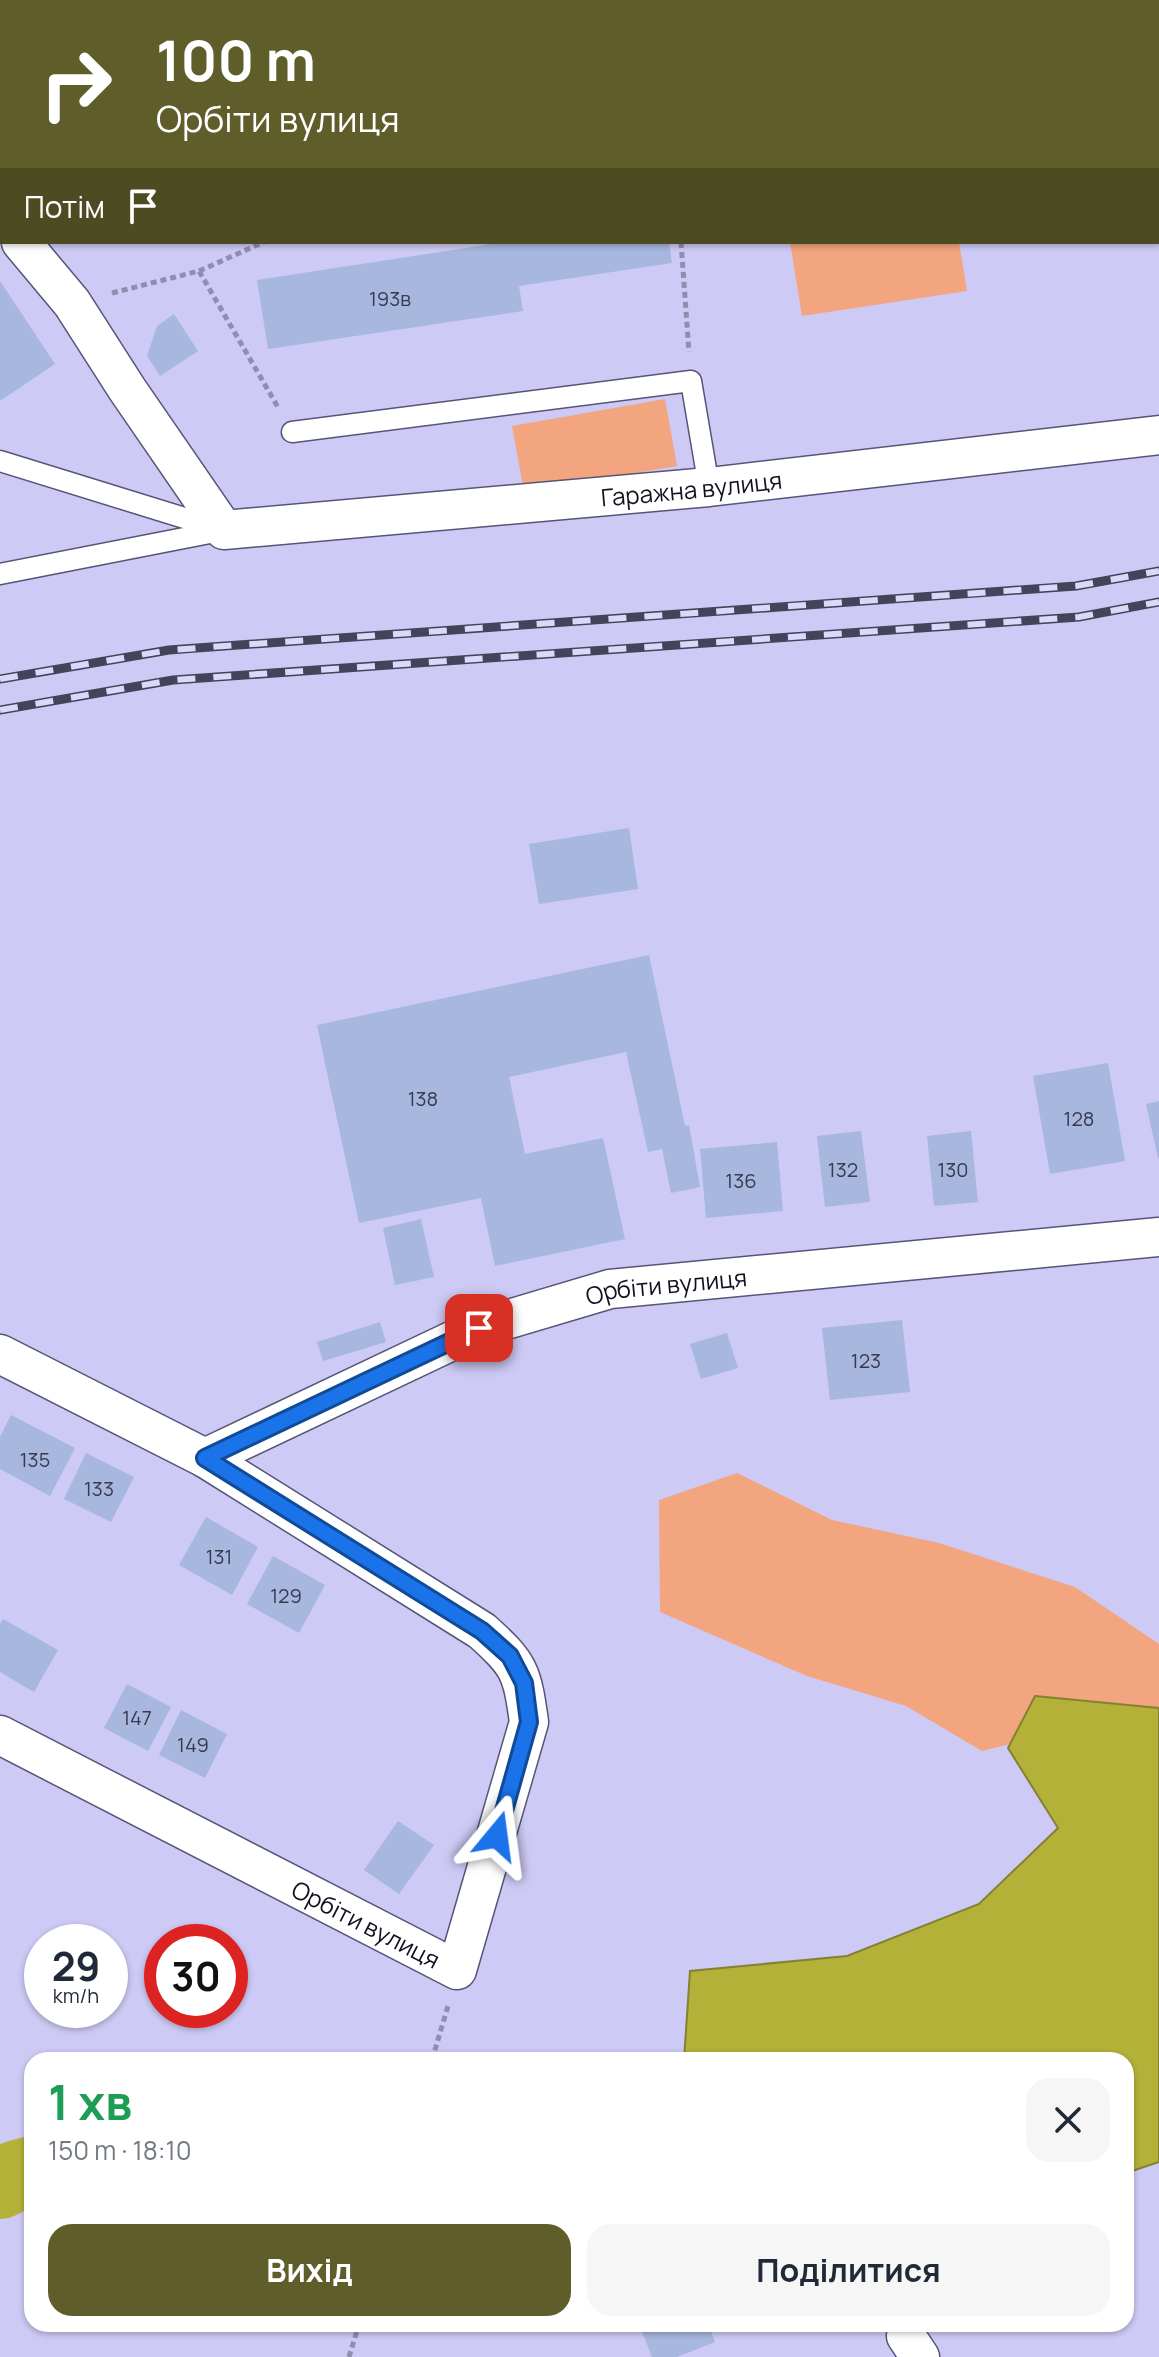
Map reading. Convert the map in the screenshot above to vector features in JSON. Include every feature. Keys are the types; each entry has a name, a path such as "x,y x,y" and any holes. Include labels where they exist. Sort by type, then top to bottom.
{"street":[{"path":"23,244 72,303 224,530"},
{"name":"Гаражна вулиця","path":"224,530 709,487 1159,435"},
{"name":"Орбіти вулиця","path":"205,1458 479,1328 610,1289 1159,1237"},
{"name":"Орбіти вулиця","path":"0,1354 205,1458 482,1631 510,1656 524,1683 529,1722 457,1970 0,1735"}],"lane":[{"path":"292,432 691,381 709,487"},
{"path":"0,461 224,530"},
{"name":"Гаражна вулиця","path":"0,574 224,530"}],"path":[{"path":"72,303 199,271 256,244"},
{"path":"681,244 691,381"},
{"path":"199,271 292,432"},
{"path":"434,2052 457,1970"},
{"path":"349,2357 357,2332"}],"shaded area":[{"path":"790,244 959,244 967,291 802,316"},
{"path":"665,399 677,466 524,492 512,426"},
{"path":"737,1473 832,1520 939,1543 1075,1587 1159,1644 1159,1707 982,1751 906,1706 807,1676 660,1612 659,1500"},
{"path":"1035,1696 1159,1708 1159,2162 1134,2170 1134,2052 685,2052 690,1971 847,1956 979,1904 1058,1828 1008,1748"}],"building":[{"path":"492,244 669,244 672,263 519,286 523,311 268,349 257,280"},
{"path":"0,281 55,364 0,401"},
{"path":"174,314 198,351 160,376 147,356 157,326"},
{"path":"629,828 638,889 539,904 529,844"},
{"path":"649,955 685,1126 689,1125 700,1187 671,1193 662,1149 648,1152 626,1052 509,1077 525,1154 603,1138 625,1239 495,1266 481,1198 359,1223 317,1025"},
{"path":"1108,1063 1125,1161 1050,1174 1033,1076"},
{"path":"1159,1101 1159,1158 1158,1158 1146,1104"},
{"path":"861,1131 870,1202 825,1207 817,1136"},
{"path":"971,1131 978,1202 934,1206 927,1136"},
{"path":"777,1142 783,1211 706,1218 700,1149"},
{"path":"421,1219 434,1277 395,1285 383,1228"},
{"path":"902,1320 910,1392 830,1400 822,1328"},
{"path":"380,1322 386,1342 323,1361 317,1342"},
{"path":"727,1333 738,1368 701,1379 690,1344"},
{"path":"11,1415 75,1448 50,1496 0,1469 0,1437"},
{"path":"86,1453 134,1477 111,1522 64,1499"},
{"path":"206,1517 258,1547 232,1595 179,1565"},
{"path":"273,1556 325,1585 299,1633 247,1604"},
{"path":"3,1619 58,1650 34,1692 0,1672 0,1624"},
{"path":"127,1684 171,1707 148,1751 104,1728"},
{"path":"181,1710 227,1734 205,1778 159,1755"},
{"path":"398,1821 434,1845 399,1894 364,1870"},
{"path":"642,2332 711,2332 715,2342 677,2357 652,2357"}],"waterway":[{"path":"0,2184 24,2173"}],"railway":[{"path":"0,679 169,650 1076,586 1159,571"},
{"path":"0,710 173,680 1079,617 1159,602"}],"route":[{"path":"479,1328 205,1458 482,1631 510,1656 524,1683 529,1722 497,1836"}]}
